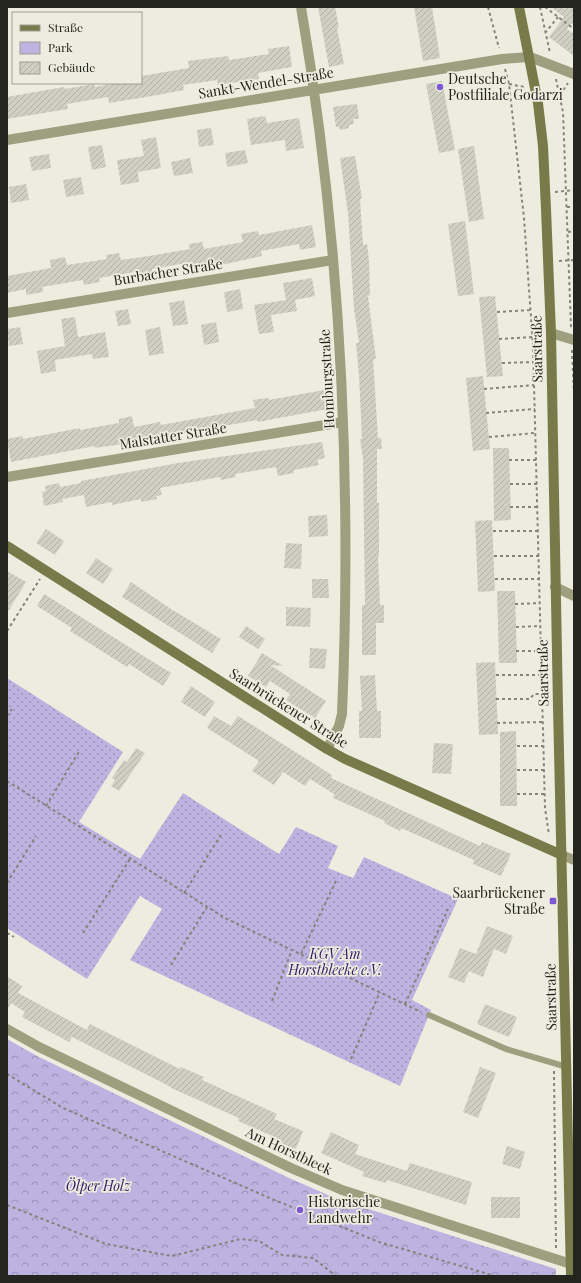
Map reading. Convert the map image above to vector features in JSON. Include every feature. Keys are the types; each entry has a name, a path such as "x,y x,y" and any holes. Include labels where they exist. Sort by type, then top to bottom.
{"street":[{"name":"Homburgstraße","path":"301,7 325,176 333,260 340,338 346,506 346,585 342,714 339,726 327,749"},
{"name":"Saarstraße","path":"520,9 535,83 543,146 546,193 551,333 572,1264 571,1276"},
{"name":"Sankt-Wendel-Straße","path":"7,140 502,59 530,57"},
{"path":"530,57 553,66 573,78"},
{"name":"Burbacher Straße","path":"7,313 333,260"},
{"path":"551,333 573,339"},
{"name":"Malstatter Straße","path":"7,477 343,422"},
{"name":"Saarbrückener Straße","path":"7,546 327,749 346,759 574,860"},
{"path":"556,587 574,596"},
{"name":"Am Horstbleek","path":"7,1029 39,1048 291,1168 342,1190 572,1264"}],"lane":[{"path":"429,1015 506,1049 567,1067"}],"path":[{"path":"488,7 509,84 524,218 531,310 536,433 543,746 545,794 550,849"},
{"path":"540,7 563,112 574,395"},
{"path":"544,7 574,28"},
{"path":"545,32 558,17"},
{"path":"560,95 573,78"},
{"path":"546,193 574,190"},
{"path":"567,207 574,207"},
{"path":"568,232 574,231"},
{"path":"548,262 574,260"},
{"path":"497,312 531,310"},
{"path":"499,339 532,337"},
{"path":"502,364 534,362"},
{"path":"484,389 534,385"},
{"path":"486,413 535,409"},
{"path":"489,437 536,433"},
{"path":"509,460 536,460"},
{"path":"510,484 537,484"},
{"path":"510,507 537,507"},
{"path":"493,531 538,531"},
{"path":"494,556 538,556"},
{"path":"7,631 41,577"},
{"path":"495,580 539,579"},
{"path":"515,604 540,603"},
{"path":"516,627 540,626"},
{"path":"516,651 541,651"},
{"path":"496,675 542,674"},
{"path":"496,700 530,699 534,694 542,694"},
{"path":"7,716 12,708"},
{"path":"497,722 543,722"},
{"path":"517,746 543,746"},
{"path":"46,806 80,750"},
{"path":"517,770 544,770"},
{"path":"7,782 225,918 429,1015"},
{"path":"517,794 545,794"},
{"path":"184,893 221,835"},
{"path":"7,883 36,836"},
{"path":"83,933 130,859"},
{"path":"301,954 337,879"},
{"path":"171,965 207,907"},
{"path":"405,1004 448,909"},
{"path":"7,933 14,937"},
{"path":"272,1001 292,950"},
{"path":"351,1059 380,992"},
{"path":"554,1063 556,1258"},
{"path":"7,1074 63,1108 272,1199 379,1242 495,1276"},
{"path":"7,1206 106,1244 172,1256 241,1239 259,1241 282,1254 313,1258 336,1276"}],"green space":[{"name":"KGV Am Horstbleeke e.V.","path":"7,678 123,752 79,822 140,859 183,793 279,854 296,827 338,846 328,868 353,878 364,857 458,899 412,1000 431,1010 400,1086 130,960 162,909 140,896 87,979 7,928"},
{"name":"Ölper Holz","path":"7,1039 37,1056 287,1177 337,1199 556,1269 556,1276 7,1276"}],"building":[{"path":"318,7 335,7 339,27 337,28 344,64 329,67"},
{"path":"414,7 432,7 440,58 423,61"},
{"path":"551,7 574,7 574,25 571,23 567,29 574,34 574,56 549,37 564,17"},
{"path":"289,46 292,67 258,73 259,79 218,85 217,80 183,85 184,90 109,103 108,97 67,104 68,109 7,119 7,97 64,87 65,89 94,84 95,87 112,84 142,84 142,76 189,68 188,61 228,56 229,60 269,54 268,49"},
{"path":"442,81 455,150 439,153 426,84"},
{"path":"357,104 359,119 353,119 354,124 349,125 349,128 340,130 339,127 336,127 333,107"},
{"path":"265,116 267,123 299,118 304,148 286,151 285,140 251,145 247,119"},
{"path":"211,128 214,145 199,147 197,130"},
{"path":"156,137 161,168 138,172 139,182 121,185 117,160 144,156 141,140"},
{"path":"102,145 106,167 92,170 88,147"},
{"path":"474,146 484,219 469,222 458,149"},
{"path":"245,150 248,163 227,167 225,153"},
{"path":"49,154 51,168 32,171 29,157"},
{"path":"355,156 362,199 360,199 363,245 367,244 369,261 370,295 368,296 376,359 373,359 378,438 381,438 382,449 377,449 377,503 379,503 378,557 380,605 384,605 384,623 376,623 376,655 362,655 362,605 365,605 363,459 360,439 362,439 356,343 359,343 354,309 348,213 340,158"},
{"path":"190,158 193,173 174,176 171,162"},
{"path":"81,177 84,194 66,197 63,180"},
{"path":"26,184 29,200 11,203 9,187"},
{"path":"465,221 474,294 458,296 448,224"},
{"path":"312,225 316,247 300,250 299,244 261,251 262,256 217,266 217,263 193,267 192,262 152,269 153,277 137,280 135,272 99,278 100,282 84,285 83,280 42,287 43,292 26,295 26,289 7,293 7,276 51,268 50,260 65,257 67,265 107,259 106,255 119,253 121,260 190,249 189,244 202,242 204,249 243,242 241,234 258,231 259,235"},
{"path":"312,278 315,296 295,300 297,311 271,315 274,332 259,334 254,305 286,300 283,283"},
{"path":"240,289 243,309 227,312 224,292"},
{"path":"495,296 503,376 487,377 479,297"},
{"path":"184,300 188,324 173,326 169,303"},
{"path":"128,309 131,324 118,326 115,311"},
{"path":"75,317 78,337 105,332 109,357 93,359 92,354 55,360 56,371 41,374 37,351 65,346 61,319"},
{"path":"216,322 219,342 204,345 201,325"},
{"path":"20,327 23,344 9,346 7,329"},
{"path":"160,327 164,353 149,356 145,330"},
{"path":"483,376 490,449 473,451 466,378"},
{"path":"324,390 327,409 123,444 95,448 95,446 11,462 7,439 23,436 23,439 80,428 80,430 119,423 119,419 132,416 134,427 160,422 161,425 255,408 253,400 268,398 269,400"},
{"path":"322,442 325,458 317,460 319,465 294,470 294,473 278,476 276,467 235,474 236,477 221,480 220,477 160,488 162,495 156,496 157,499 141,502 141,499 112,505 112,502 86,507 84,495 62,499 63,502 44,506 42,492 46,491 45,486 59,483 60,487 81,483 81,481 178,463"},
{"path":"493,448 509,448 511,520 494,521"},
{"path":"327,515 328,536 309,537 308,516"},
{"path":"492,520 495,591 478,592 475,521"},
{"path":"46,529 64,541 55,555 36,543"},
{"path":"286,543 302,544 301,569 284,568"},
{"path":"96,558 113,569 103,584 86,573"},
{"path":"7,571 26,582 7,613"},
{"path":"312,579 328,579 329,598 312,598"},
{"path":"131,582 171,609 221,639 212,653 122,597"},
{"path":"497,591 515,591 517,663 499,663"},
{"path":"44,594 171,673 163,686 129,664 127,667 70,631 72,628 37,606"},
{"path":"286,607 311,608 310,627 286,626"},
{"path":"246,626 265,639 258,649 239,637"},
{"path":"310,648 327,649 325,669 309,668"},
{"path":"262,653 283,666 270,665 326,701 315,718 286,700 290,694 270,681 266,687 248,676"},
{"path":"495,662 498,734 479,735 476,663"},
{"path":"375,675 377,711 381,711 381,738 359,738 359,711 362,711 360,676"},
{"path":"191,686 215,702 205,717 181,702"},
{"path":"214,716 231,726 238,716 332,775 331,778 480,846 482,842 511,854 501,876 473,864 474,860 401,828 400,831 384,823 385,821 333,798 334,794 310,779 305,786 283,772 274,785 252,771 259,761 207,728"},
{"path":"516,731 517,806 500,806 500,732"},
{"path":"434,743 453,744 451,774 432,773"},
{"path":"136,748 145,753 119,791 111,786 115,780 112,778 124,760 127,762"},
{"path":"487,926 513,936 506,954 494,949 483,977 469,971 464,983 448,977 460,948 476,954"},
{"path":"7,976 22,986 18,993 87,1030 90,1024 180,1069 181,1067 204,1077 202,1080 277,1114 274,1119 303,1131 296,1149 276,1142 277,1138 238,1121 239,1118 171,1088 72,1037 69,1042 22,1017 25,1012 11,1003 7,1011"},
{"path":"485,1004 517,1017 509,1037 477,1024"},
{"path":"480,1067 496,1073 478,1118 463,1112"},
{"path":"331,1132 359,1145 355,1154 407,1171 410,1163 472,1182 466,1205 387,1180 386,1183 362,1176 364,1172 321,1153"},
{"path":"507,1146 525,1152 520,1169 502,1164"},
{"path":"491,1197 520,1197 520,1218 491,1218"}],"place":[{"name":"Deutsche Postfiliale Godarzi","path":"440,87"},
{"name":"Saarbrückener Straße","path":"553,901"},
{"name":"Historische Landwehr","path":"300,1210"}]}
